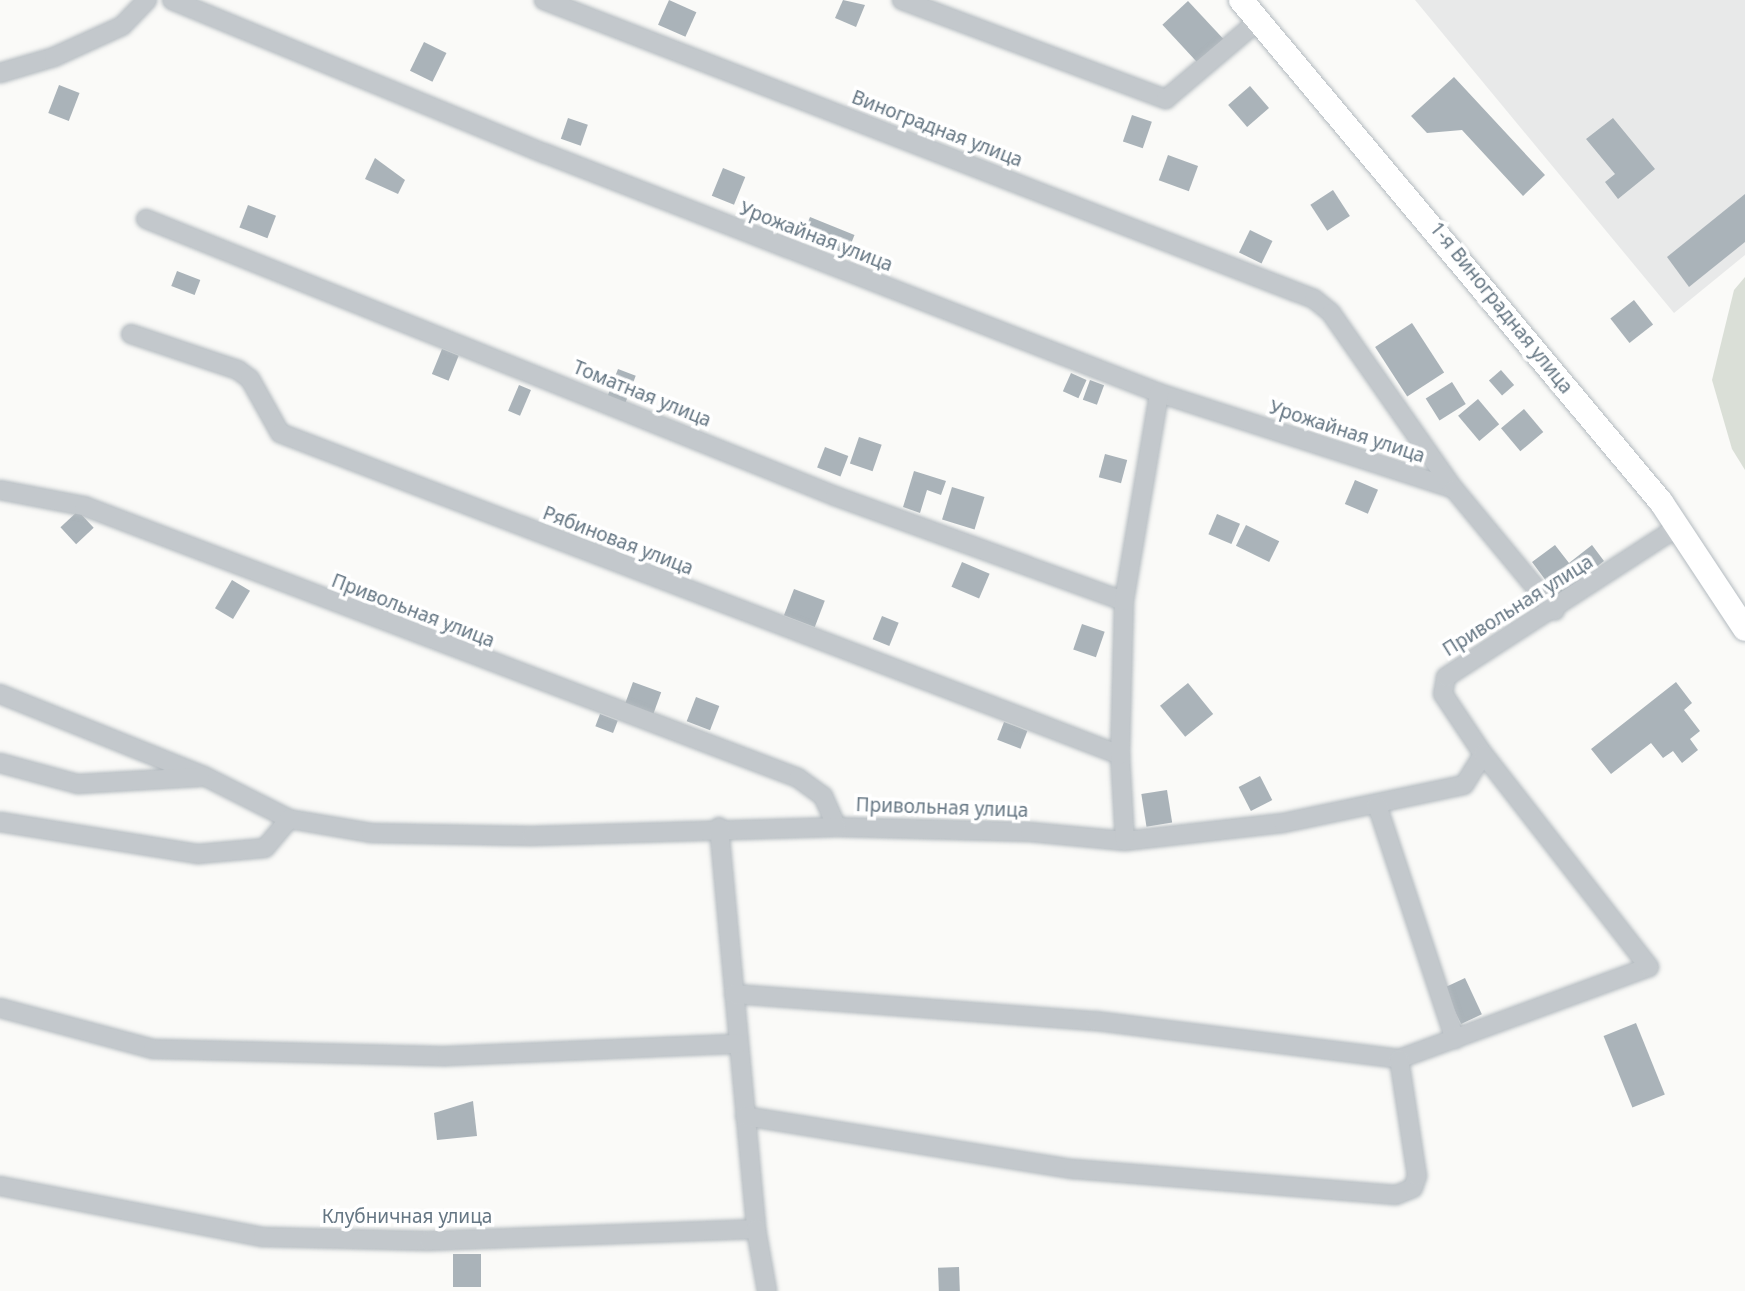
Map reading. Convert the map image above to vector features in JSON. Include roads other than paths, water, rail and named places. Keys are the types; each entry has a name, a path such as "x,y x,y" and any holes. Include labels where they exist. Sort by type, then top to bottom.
{"main road":[{"name":"1-я Виноградная улица","path":"1241,0 1678,527 1745,629"}],"street":[{"path":"0,73 54,57 122,26 147,0"},
{"name":"Урожайная улица","path":"172,0 544,153 1159,393 1454,489"},
{"name":"Виноградная улица","path":"544,0 1314,299 1331,313 1454,489"},
{"path":"902,0 1166,99 1259,20"},
{"name":"Томатная улица","path":"146,219 835,496 1124,601"},
{"name":"Рябиновая улица","path":"131,334 238,370 250,379 280,433 1120,755"},
{"path":"1125,841 1120,755 1124,601 1159,393"},
{"path":"1454,489 1555,611"},
{"name":"Привольная улица","path":"0,490 84,506 798,778 823,796 837,827 1030,832 1125,841 1283,823 1464,785 1483,754 1441,685 1452,670 1555,611 1678,527"},
{"path":"0,694 204,776 289,819 371,833 505,836 719,827 837,827"},
{"path":"734,994 1096,1021 1399,1059 1649,967 1483,754"},
{"path":"0,763 78,784 204,776"},
{"path":"1377,805 1455,1039"},
{"path":"0,822 198,854 265,848 289,819"},
{"path":"719,827 756,1229 767,1291"},
{"path":"0,1008 153,1049 447,1056 739,1044"},
{"path":"745,1116 1073,1169 1396,1195 1413,1188 1417,1176 1399,1059"},
{"name":"Клубничная улица","path":"0,1186 263,1237 429,1241 756,1229"}]}
